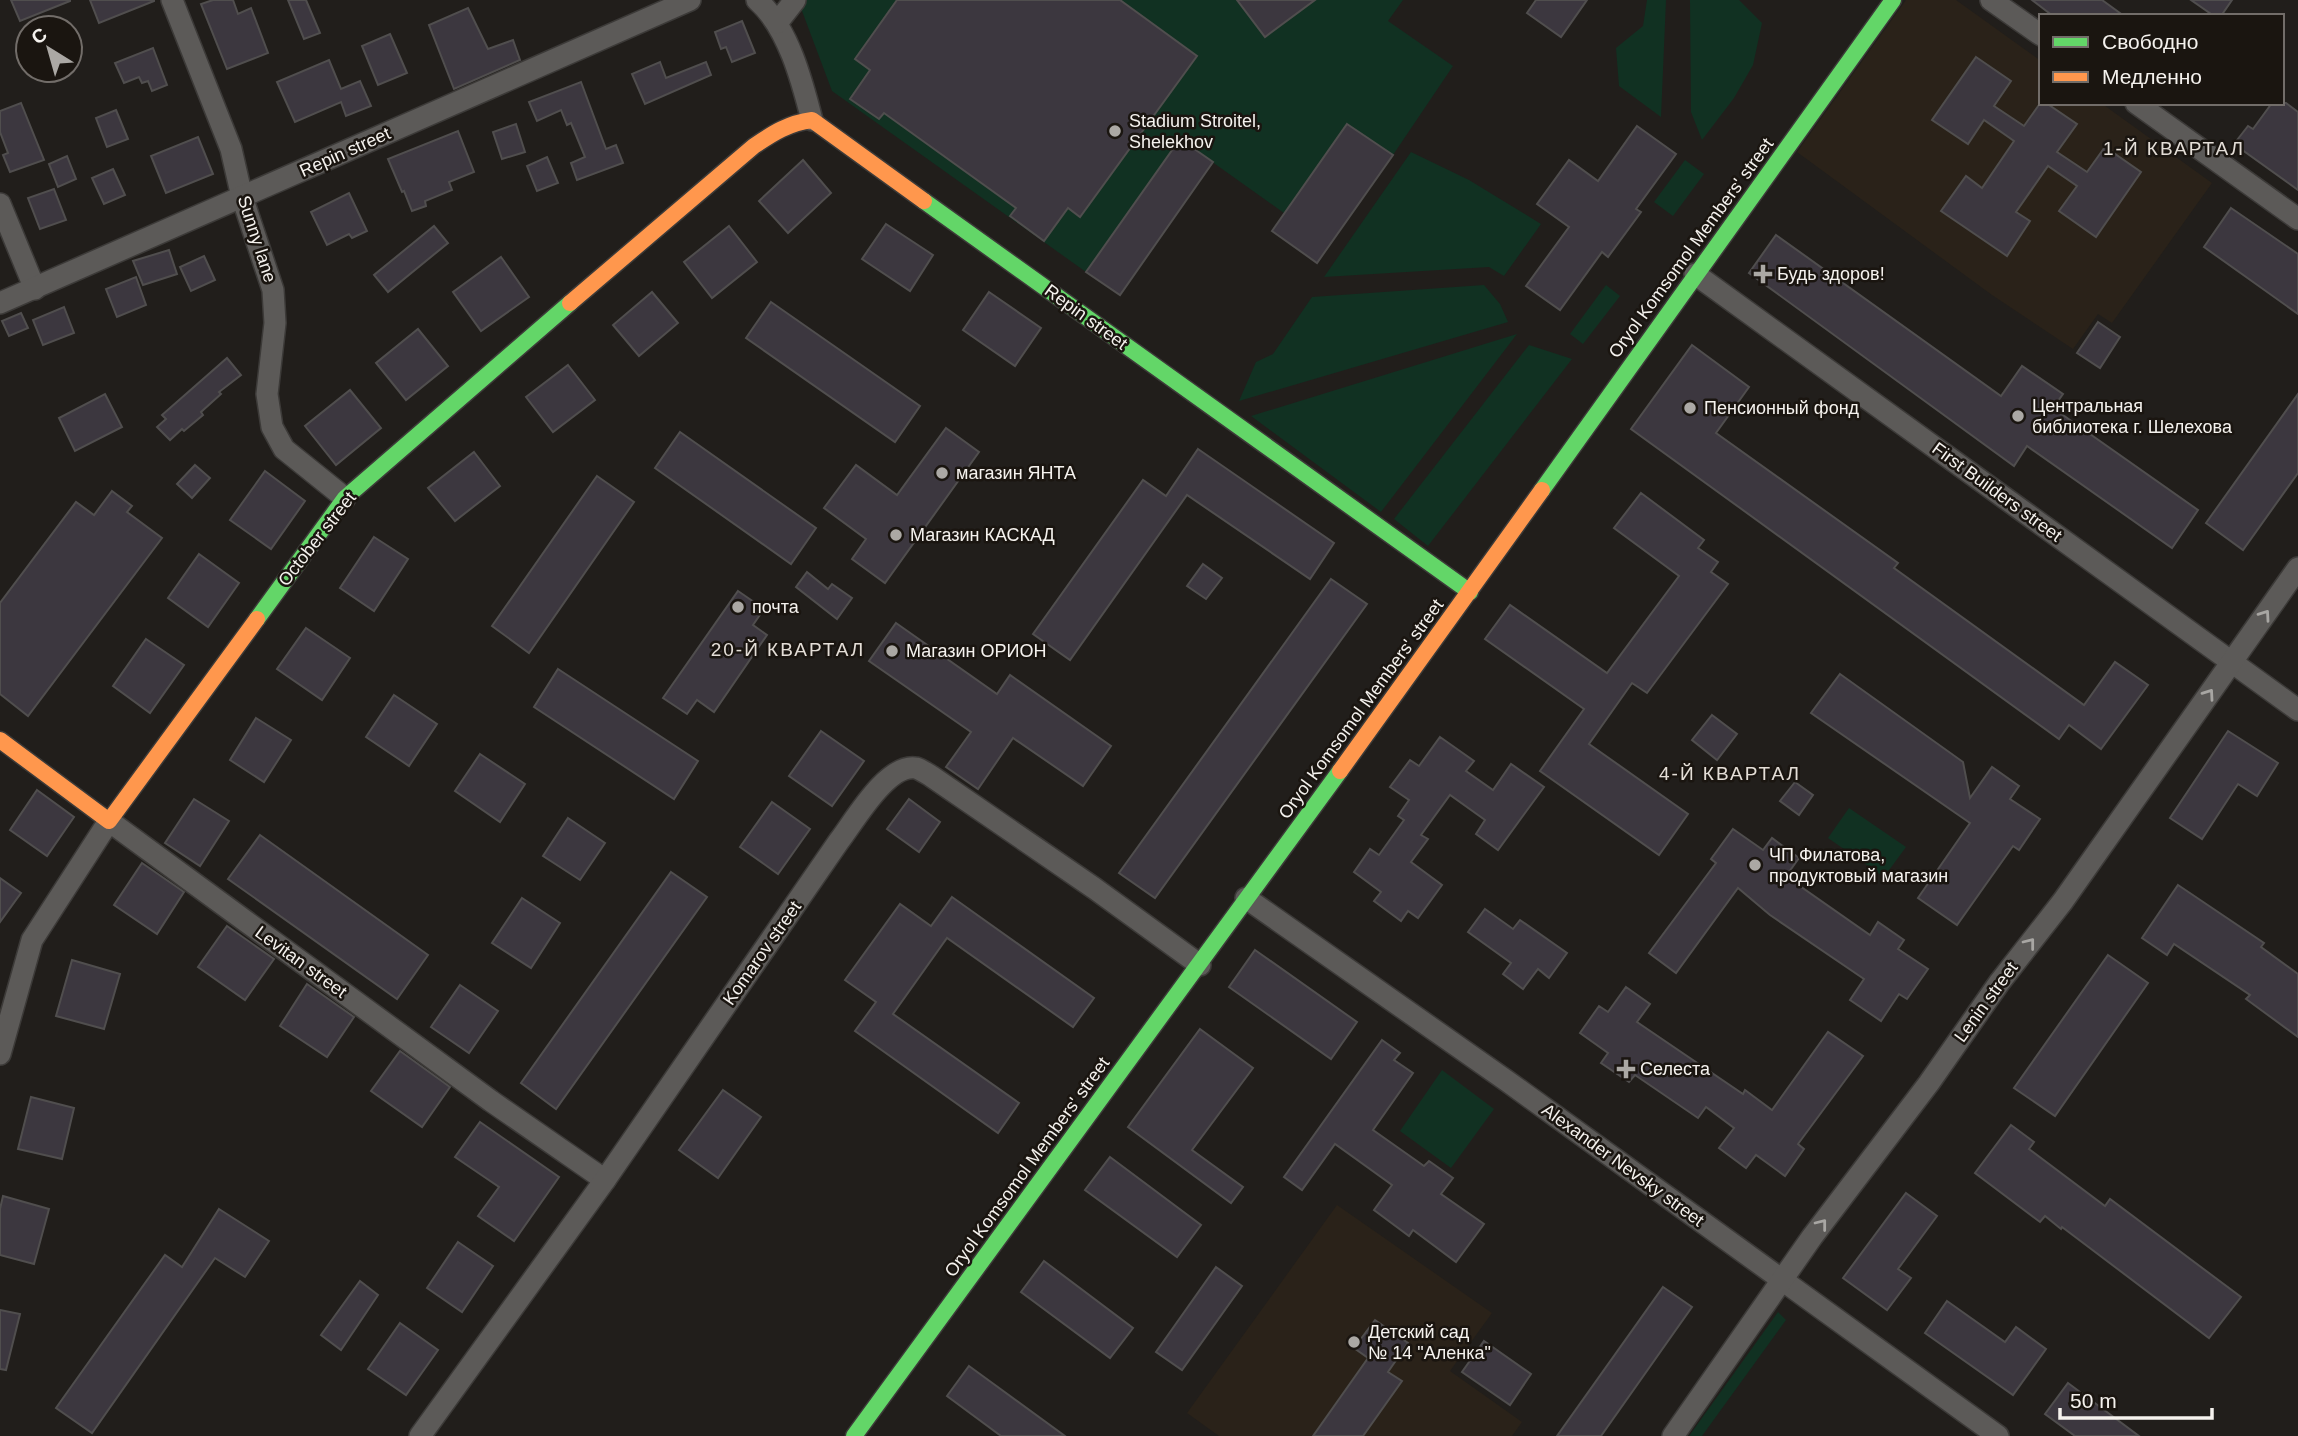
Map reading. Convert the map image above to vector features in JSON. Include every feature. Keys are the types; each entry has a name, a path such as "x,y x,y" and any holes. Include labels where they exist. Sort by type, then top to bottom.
{"street":[{"name":"Sunny lane","path":"172,0 231,149 242,197 273,290 275,323 267,394 272,427 284,449 345,498"},
{"name":"Repin street","path":"0,303 690,0"},
{"path":"757,0 777,23 801,77 812,120"},
{"path":"777,23 795,0"},
{"name":"Oryol Komsomol Members' street","path":"854,1436 1470,592 1893,0"},
{"path":"1991,0 2039,35"},
{"path":"2139,105 2298,219"},
{"name":"Repin street","path":"812,120 1470,592"},
{"name":"October street","path":"0,1054 32,940 109,821 345,498 754,146 783,127 812,120"},
{"path":"0,204 35,289"},
{"name":"First Builders street","path":"1695,274 2298,710"},
{"name":"Lenin street","path":"1673,1436 1812,1237 1920,1094 1999,983 2063,901 2298,568"},
{"name":"Levitan street","path":"0,740 491,1101 605,1180"},
{"name":"Komarov street","path":"420,1436 605,1180 846,831 881,785 903,769 916,768 931,775 1200,965"},
{"name":"Alexander Nevsky street","path":"1246,898 1507,1081 1998,1436"}],"shaded area":[{"path":"1906,0 1956,0 2039,60 2039,105 2104,105 2212,183 2112,323 2098,314 2073,349 1992,295 1797,152"},
{"name":"Детский сад № 14 \"Аленка\"","path":"1337,1205 1492,1313 1450,1371 1522,1422 1512,1436 1219,1436 1187,1413"}],"green space":[{"name":"Stadium Stroitel, Shelekhov","path":"801,0 1403,0 1388,21 1453,66 1393,155 1347,124 1284,213 1180,139 1086,272 832,91 799,3"},
{"path":"1647,0 1666,0 1661,117 1619,86 1616,48 1643,26"},
{"path":"1690,0 1739,0 1762,23 1753,65 1734,98 1702,140 1691,112"},
{"path":"1411,152 1469,180 1541,224 1504,276 1489,267 1324,277"},
{"path":"1685,160 1704,174 1673,216 1654,202"},
{"path":"1484,285 1500,304 1508,322 1239,401 1256,362 1273,354 1312,297"},
{"path":"1606,285 1620,296 1583,344 1570,334"},
{"path":"1517,334 1381,512 1251,416"},
{"path":"1529,345 1572,359 1428,546 1394,519"},
{"path":"1849,808 1906,847 1884,877 1828,838"},
{"path":"1442,1070 1494,1109 1451,1168 1400,1131"},
{"path":"1778,1312 1786,1320 1702,1436 1689,1436"}],"building":[{"path":"11,0 70,0 38,14 17,14"},
{"path":"90,0 154,0 154,1 99,23"},
{"path":"213,0 233,0 238,14 251,8 268,53 227,69 201,4"},
{"path":"288,0 306,0 320,33 304,39"},
{"path":"897,0 1120,0 1197,56 1080,217 1068,208 1044,241 1010,216 1016,208 884,113 879,119 850,99 870,70 855,59"},
{"path":"1237,0 1315,0 1265,37"},
{"path":"1536,0 1587,0 1561,37 1527,13"},
{"path":"2032,0 2102,0 2121,14 2050,14"},
{"path":"2191,0 2232,0 2222,14 2211,14"},
{"path":"468,8 488,49 513,40 520,60 454,89 429,25"},
{"path":"742,21 755,53 732,62 726,47 721,49 715,32"},
{"path":"390,34 407,73 378,85 362,46"},
{"path":"153,48 167,85 152,91 148,81 142,83 139,77 124,83 115,63"},
{"path":"1976,57 2011,81 1994,106 2024,126 2039,105 2049,105 2077,124 2057,152 2087,172 2105,147 2141,172 2096,237 2059,211 2077,186 2048,166 2016,212 2030,221 2007,256 1941,211 1966,176 1982,188 2014,141 1984,120 1968,144 1932,120"},
{"path":"329,60 341,89 360,81 371,106 346,116 341,102 295,122 277,82"},
{"path":"660,62 666,78 706,62 711,75 645,104 632,74"},
{"path":"581,82 606,149 616,145 623,163 577,180 571,163 585,157 571,123 567,125 561,110 537,121 529,102"},
{"path":"21,103 44,160 10,172 3,155 8,153 0,132 0,111"},
{"path":"2286,103 2298,112 2298,190 2234,144 2248,126 2253,129 2271,105"},
{"path":"116,110 128,139 107,147 96,118"},
{"path":"516,124 525,152 502,159 493,132"},
{"path":"1347,124 1393,155 1317,263 1272,231"},
{"path":"1637,126 1676,154 1636,209 1641,212 1608,257 1602,252 1560,310 1526,286 1569,227 1537,204 1569,160 1598,181"},
{"path":"458,131 474,172 449,182 452,190 425,201 426,206 412,211 388,159"},
{"path":"198,137 213,174 166,193 151,156"},
{"path":"1180,139 1213,162 1120,295 1086,272"},
{"path":"67,156 76,179 58,187 49,164"},
{"path":"547,157 558,183 537,191 527,166"},
{"path":"803,160 831,193 788,233 759,201"},
{"path":"113,169 125,195 104,204 92,178"},
{"path":"54,189 66,220 40,229 28,198"},
{"path":"349,193 367,231 352,238 349,234 327,245 311,212"},
{"path":"2231,208 2298,254 2298,314 2204,247"},
{"path":"886,224 933,255 910,291 862,259"},
{"path":"434,226 448,243 388,292 374,275"},
{"path":"729,226 757,262 712,298 684,262"},
{"path":"1776,235 2001,396 2022,366 2063,394 2053,408 2198,510 2172,548 2027,446 2014,466 1749,273"},
{"path":"169,250 177,274 143,285 133,261"},
{"path":"204,256 215,280 191,291 180,267"},
{"path":"501,257 529,297 481,331 453,292"},
{"path":"136,277 146,305 117,317 106,289"},
{"path":"652,292 678,323 639,356 613,325"},
{"path":"989,292 1041,328 1015,366 963,330"},
{"path":"771,302 920,406 895,442 746,338"},
{"path":"64,307 74,333 43,345 33,320"},
{"path":"21,313 28,328 9,336 2,321"},
{"path":"2098,322 2120,337 2100,368 2077,353"},
{"path":"418,329 448,366 406,400 376,363"},
{"path":"1692,345 1749,387 1716,433 1898,563 1894,568 2084,705 2115,662 2148,685 2101,749 2069,725 2059,739 1631,429"},
{"path":"227,358 241,375 219,392 221,394 201,412 203,415 170,440 157,427 166,419 162,415"},
{"path":"568,365 595,400 553,432 526,397"},
{"path":"350,390 381,428 336,465 305,426"},
{"path":"105,394 122,427 75,451 59,418"},
{"path":"2298,394 2298,473 2243,550 2206,523"},
{"path":"946,428 979,452 885,583 852,559 866,539 824,508 856,465 897,495"},
{"path":"680,432 816,528 791,564 655,468"},
{"path":"1198,449 1334,543 1310,579 1187,495 1070,660 1033,634 1143,480 1166,496"},
{"path":"474,452 500,486 455,521 428,488"},
{"path":"195,465 210,478 192,498 177,484"},
{"path":"265,471 305,501 271,549 230,520"},
{"path":"597,476 634,502 529,653 492,626"},
{"path":"112,491 132,506 127,512 162,538 28,716 0,694 0,603 76,502 94,515"},
{"path":"1641,493 1704,540 1698,548 1718,562 1711,572 1728,584 1647,693 1632,683 1589,744 1688,814 1659,855 1540,771 1584,709 1485,639 1510,605 1607,673 1679,576 1614,528"},
{"path":"374,537 408,559 374,611 340,588"},
{"path":"199,554 239,583 208,627 168,598"},
{"path":"1203,564 1222,578 1206,599 1187,586"},
{"path":"807,572 828,589 832,584 852,598 837,619 796,587"},
{"path":"1331,579 1367,604 1155,898 1119,873"},
{"path":"738,591 764,609 753,625 767,635 714,712 697,700 687,714 663,698"},
{"path":"896,623 997,694 1010,675 1111,746 1083,786 1013,738 978,789 946,767 971,732 869,661"},
{"path":"306,628 350,658 322,700 277,669"},
{"path":"146,639 184,665 150,713 113,686"},
{"path":"558,669 698,761 674,799 534,707"},
{"path":"1840,674 1963,762 1970,798 1992,767 2019,786 2010,799 2040,819 2019,850 2013,846 1957,925 1918,898 1970,823 1811,713"},
{"path":"394,695 437,724 409,766 366,737"},
{"path":"1712,715 1737,734 1717,760 1692,740"},
{"path":"256,718 291,740 264,782 230,760"},
{"path":"821,731 864,761 832,806 789,776"},
{"path":"2228,731 2278,763 2257,796 2238,784 2202,839 2170,818"},
{"path":"1440,737 1474,761 1466,771 1493,790 1511,764 1544,787 1498,850 1476,834 1485,820 1450,795 1421,835 1428,839 1411,862 1442,885 1418,918 1408,911 1401,921 1374,901 1381,892 1354,872 1370,849 1379,855 1404,820 1398,816 1409,800 1390,787 1410,760 1419,766"},
{"path":"480,754 525,784 500,822 455,791"},
{"path":"1795,782 1813,795 1799,815 1780,801"},
{"path":"37,790 74,817 47,856 10,830"},
{"path":"194,799 229,821 200,866 165,843"},
{"path":"909,799 940,822 919,852 887,829"},
{"path":"772,802 810,829 778,874 740,847"},
{"path":"568,818 605,843 580,880 543,856"},
{"path":"1733,829 1763,850 1772,838 1799,858 1784,879 1794,882 1870,935 1878,922 1904,940 1898,949 1928,969 1907,999 1899,994 1881,1021 1850,1000 1864,979 1770,915 1738,888 1676,973 1649,953 1716,863 1711,859"},
{"path":"260,835 428,955 397,999 228,879"},
{"path":"142,863 184,892 157,934 114,905"},
{"path":"671,872 707,897 556,1109 521,1083"},
{"path":"0,878 21,893 0,922"},
{"path":"2178,885 2264,943 2261,947 2298,974 2298,1037 2246,999 2250,995 2174,944 2167,955 2142,938"},
{"path":"952,897 1094,998 1073,1027 947,938 893,1014 1019,1103 998,1133 855,1031 876,1002 845,980 900,904 931,926"},
{"path":"522,898 560,923 531,968 492,943"},
{"path":"1485,909 1513,929 1520,920 1567,953 1549,978 1538,969 1523,989 1503,974 1511,963 1468,932"},
{"path":"227,926 274,959 245,1000 198,967"},
{"path":"1255,950 1357,1022 1331,1059 1229,987"},
{"path":"2108,955 2148,983 2055,1116 2014,1088"},
{"path":"72,960 120,974 104,1029 56,1016"},
{"path":"307,984 354,1017 327,1057 280,1026"},
{"path":"460,985 498,1011 469,1053 431,1027"},
{"path":"1626,987 1650,1004 1637,1022 1743,1094 1745,1090 1772,1110 1828,1032 1863,1056 1798,1144 1804,1149 1785,1176 1756,1155 1746,1168 1719,1148 1734,1128 1706,1107 1698,1118 1635,1075 1629,1082 1601,1063 1608,1053 1580,1033 1599,1006 1608,1012"},
{"path":"1200,1029 1253,1068 1192,1150 1243,1187 1231,1203 1128,1127"},
{"path":"1382,1040 1400,1053 1394,1060 1413,1073 1373,1130 1424,1166 1429,1161 1453,1178 1441,1194 1484,1224 1456,1262 1413,1230 1409,1236 1374,1210 1392,1185 1335,1144 1302,1190 1284,1177"},
{"path":"400,1051 450,1087 422,1127 371,1091"},
{"path":"723,1090 761,1117 718,1178 679,1150"},
{"path":"31,1097 74,1108 62,1159 18,1149"},
{"path":"480,1122 559,1177 514,1241 478,1216 499,1187 455,1157"},
{"path":"2011,1125 2034,1142 2029,1149 2105,1206 2110,1199 2241,1297 2209,1338 2062,1227 2061,1229 2045,1216 2040,1222 1975,1173"},
{"path":"1110,1157 1201,1225 1177,1257 1085,1190"},
{"path":"1906,1193 1937,1216 1898,1269 1911,1278 1887,1310 1843,1278"},
{"path":"3,1196 49,1209 34,1264 0,1255 0,1209"},
{"path":"219,1209 269,1241 245,1277 215,1258 92,1433 56,1408 165,1255 182,1267"},
{"path":"458,1242 493,1266 462,1312 427,1288"},
{"path":"1044,1261 1133,1328 1110,1358 1021,1292"},
{"path":"1216,1267 1242,1286 1182,1370 1156,1352"},
{"path":"360,1281 378,1295 341,1350 321,1335"},
{"path":"1663,1287 1692,1307 1601,1436 1557,1436"},
{"path":"1947,1301 2005,1342 2016,1327 2046,1349 2013,1395 1925,1333"},
{"path":"0,1310 20,1314 6,1370 0,1369"},
{"path":"1375,1320 1408,1343 1388,1372 1402,1381 1363,1436 1313,1436 1368,1358 1354,1348"},
{"path":"400,1323 438,1350 406,1395 368,1369"},
{"path":"1484,1341 1531,1374 1510,1405 1462,1372"},
{"path":"969,1366 1065,1436 1001,1436 947,1396"},
{"path":"2068,1383 2139,1436 2075,1436 2045,1414"}],"traffic: fast":[{"path":"1542,490 1893,0"},
{"path":"924,201 1470,592"},
{"path":"257,619 345,498 570,303"},
{"path":"854,1436 1340,771"}],"traffic: slow":[{"path":"570,303 754,146 789,126 812,120 924,201"},
{"path":"1340,771 1542,490"},
{"path":"0,740 109,821 257,619"}],"place":[{"name":"Stadium Stroitel, Shelekhov","path":"1115,131"},
{"name":"Будь здоров!","path":"1763,274"},
{"name":"Пенсионный фонд","path":"1690,408"},
{"name":"Центральная библиотека г. Шелехова","path":"2018,416"},
{"name":"магазин ЯНТА","path":"942,473"},
{"name":"Магазин КАСКАД","path":"896,535"},
{"name":"почта","path":"738,607"},
{"name":"Магазин ОРИОН","path":"892,651"},
{"name":"ЧП Филатова, продуктовый магазин","path":"1755,865"},
{"name":"Селеста","path":"1626,1069"},
{"name":"Детский сад № 14 \"Аленка\"","path":"1354,1342"}],"district":[{"name":"1-Й КВАРТАЛ","path":"2174,148"},
{"name":"20-Й КВАРТАЛ","path":"788,649"},
{"name":"4-Й КВАРТАЛ","path":"1730,773"}]}
